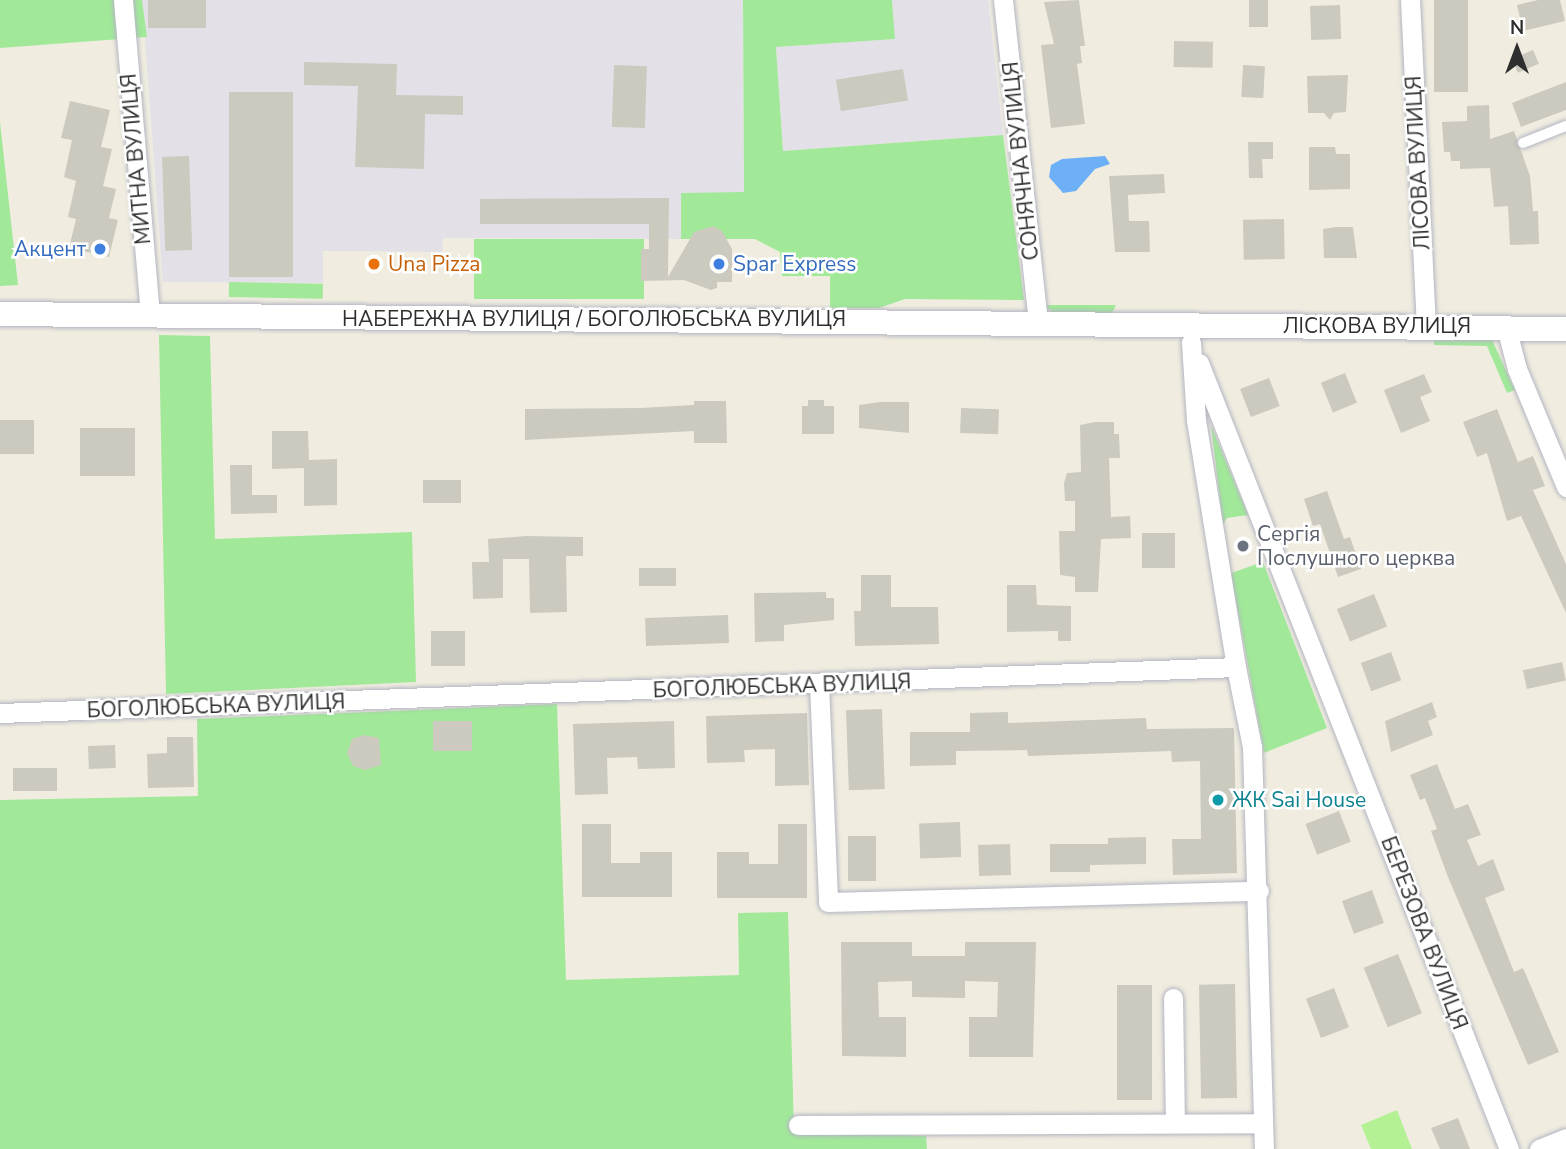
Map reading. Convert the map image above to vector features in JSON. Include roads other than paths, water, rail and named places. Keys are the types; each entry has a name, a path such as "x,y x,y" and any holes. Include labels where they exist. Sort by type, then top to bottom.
{"street":[{"name":"МИТНА ВУЛИЦЯ","path":"122,0 150,317"},
{"name":"СОНЯЧНА ВУЛИЦЯ","path":"1003,0 1038,322"},
{"name":"ЛІСОВА ВУЛИЦЯ","path":"1410,0 1426,327"},
{"name":"НАБЕРЕЖНА ВУЛИЦЯ / БОГОЛЮБСЬКА ВУЛИЦЯ","path":"0,314 1038,322 1189,333"},
{"name":"ЛІСКОВА ВУЛИЦЯ","path":"1189,333 1426,327 1566,330"},
{"path":"1506,327 1517,369 1566,487"},
{"path":"1189,333 1196,420 1236,667 1252,747 1259,891 1264,1149"},
{"name":"БЕРЕЗОВА ВУЛИЦЯ","path":"1189,333 1508,1149"},
{"name":"БОГОЛЮБСЬКА ВУЛИЦЯ","path":"0,713 1236,667"},
{"path":"819,684 828,902 1259,891"},
{"path":"1173,998 1175,1124"},
{"path":"798,1125 1263,1123"},
{"path":"1539,1149 1566,1139"}],"lane":[{"path":"1523,143 1566,126"}],"water":[{"path":"1105,156 1110,164 1095,169 1076,191 1063,193 1049,177 1051,165 1062,159"}],"place":[{"name":"Акцент","path":"100,249"},
{"name":"Una Pizza","path":"374,264"},
{"name":"Spar Express","path":"719,264"},
{"name":"Сергія Послушного церква","path":"1243,546"},
{"name":"ЖК Sai House","path":"1218,800"}]}
